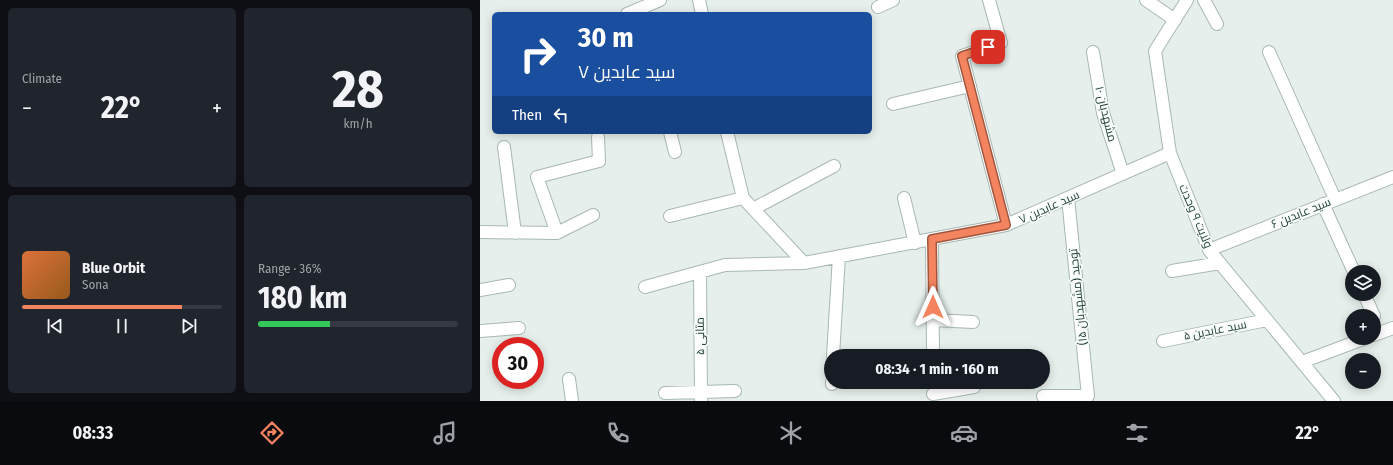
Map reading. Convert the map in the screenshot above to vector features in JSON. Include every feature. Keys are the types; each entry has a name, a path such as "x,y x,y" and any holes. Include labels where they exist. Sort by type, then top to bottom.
{"street":[{"path":"632,12 660,0"},
{"path":"699,0 702,12"},
{"path":"878,7 893,0"},
{"path":"989,0 1000,43 962,56 1006,225"},
{"path":"1146,0 1175,20"},
{"name":"ولایت ۹ وحدت","path":"1187,0 1155,51 1170,153 1209,250 1334,401"},
{"path":"1204,0 1217,24"},
{"name":"مشهدبان ۱۰","path":"1093,52 1103,113 1122,174"},
{"path":"1269,52 1335,199"},
{"path":"894,104 970,86"},
{"path":"671,134 676,152"},
{"path":"727,134 743,198 804,263"},
{"path":"557,233 537,177 599,161 598,138"},
{"path":"504,147 515,233"},
{"name":"سید عابدین ۷","path":"645,287 725,265 804,263 1006,225 1170,153"},
{"path":"754,209 834,166"},
{"name":"سید عابدین ۶","path":"1209,250 1393,177"},
{"path":"670,216 743,198"},
{"path":"904,198 915,242"},
{"name":"توحید (مشهدبان ۱۵)","path":"1043,396 1088,396 1068,198"},
{"path":"1324,204 1351,265"},
{"path":"480,232 557,233 593,215"},
{"path":"932,239 933,349"},
{"path":"833,349 839,256"},
{"path":"1172,271 1220,263"},
{"name":"متانی ۵","path":"700,272 701,396"},
{"path":"480,290 509,285"},
{"path":"933,320 973,322"},
{"name":"سید عابدین ۵","path":"1163,340 1267,320"},
{"path":"480,331 519,328"},
{"path":"1381,333 1393,328"},
{"path":"1302,362 1347,345"},
{"path":"569,379 572,401"},
{"path":"933,392 958,389"},
{"path":"665,393 701,396 735,391"}],"route":[{"path":"933,307 932,239 1006,225 962,56 988,47"}]}
